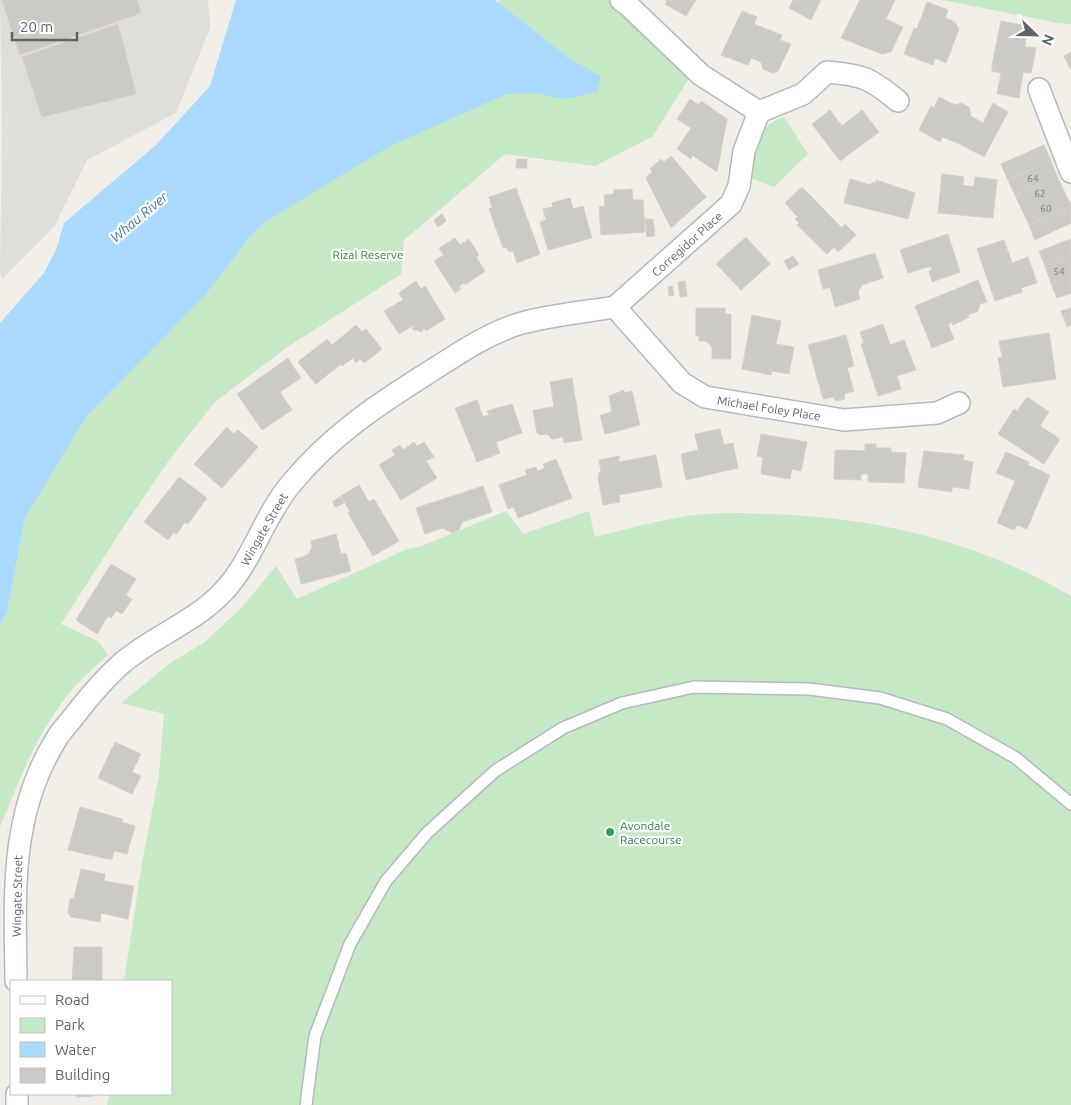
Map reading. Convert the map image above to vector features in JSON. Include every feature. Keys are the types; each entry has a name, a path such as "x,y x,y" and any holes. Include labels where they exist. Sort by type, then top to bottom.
{"street":[{"path":"620,0 629,6 701,75 759,112 803,94 827,72 850,74 875,81 898,101"},
{"path":"1039,89 1071,172"},
{"name":"Corregidor Place","path":"615,307 732,204 739,186 744,151 759,112"},
{"name":"Michael Foley Place","path":"615,307 682,383 705,397 844,420 937,413 958,403"},
{"name":"Wingate Street","path":"16,980 15,879 19,840 28,799 41,765 58,735 96,688 144,646 200,612 222,594 251,554 289,486 342,431 372,408 449,359 521,323 615,307"}],"lane":[{"path":"306,1105 315,1036 350,944 386,881 427,833 495,771 563,728 622,702 694,687 809,689 880,698 947,720 1016,758 1071,804"}],"shaded area":[{"path":"0,0 208,0 210,28 176,113 87,160 54,227 2,279 0,272 2,135"}],"green space":[{"name":"Rizal Reserve","path":"495,0 499,3 499,0 611,0 662,50 674,66 689,78 653,136 595,166 505,154 404,240 401,274 286,348 215,402 169,460 61,624 99,642 108,655 71,690 46,726 29,759 0,827 0,624 7,613 25,517 31,397"},
{"path":"943,0 1071,0 1071,24 1058,23"},
{"path":"784,117 808,154 774,187 747,177 756,140 766,127"},
{"name":"Avondale Racecourse","path":"506,511 523,534 589,511 595,537 657,522 705,514 734,513 811,516 889,527 963,547 1036,577 1071,596 1071,1105 107,1105 109,1095 172,1095 172,980 124,980 142,863 159,775 164,714 121,703 172,662 205,642 243,606 276,566 297,599 407,549 422,546"}],"water":[{"name":"Whau River","path":"236,0 495,0 570,59 600,76 598,92 564,99 534,93 507,94 390,146 266,221 252,234 206,294 87,416 25,517 7,613 0,624 0,323 44,273 56,250 64,223 156,145 210,86"}],"building":[{"path":"2,0 137,0 141,13 20,55"},
{"path":"665,0 696,0 686,16 665,4 667,1"},
{"path":"793,0 821,0 811,20 789,8"},
{"path":"860,0 895,0 886,19 903,27 891,52 882,54 841,38"},
{"path":"927,2 948,10 945,18 955,22 959,29 946,63 935,58 933,65 904,54 914,28 917,29"},
{"path":"742,11 757,17 754,24 782,35 780,40 791,44 778,71 773,73 763,69 761,62 751,58 748,65 721,55"},
{"path":"1001,21 1027,26 1025,47 1036,48 1031,73 1023,72 1019,98 997,94 1001,73 992,71 992,65"},
{"path":"118,24 136,94 42,117 22,57"},
{"path":"1071,52 1071,70 1064,56"},
{"path":"939,97 955,105 961,103 969,107 971,116 983,123 993,103 1008,112 984,157 942,137 940,142 919,130 931,106 934,108"},
{"path":"690,99 699,105 701,101 727,119 717,172 692,155 691,159 677,149 691,128 677,119"},
{"path":"830,110 842,126 862,110 879,132 840,161 812,124"},
{"path":"1044,145 1051,161 1008,180 1001,164"},
{"path":"671,156 706,197 671,228 646,178 652,172 650,169 661,159 664,162"},
{"path":"517,159 527,159 527,168 516,168"},
{"path":"1051,161 1057,176 1015,195 1008,180"},
{"path":"942,174 964,177 963,185 974,187 975,177 997,180 993,218 938,213"},
{"path":"1057,176 1064,191 1022,210 1015,195"},
{"path":"850,179 871,185 872,182 876,183 876,180 915,193 908,219 844,203"},
{"path":"802,187 842,228 845,224 856,235 838,252 834,247 827,254 797,225 799,223 795,219 798,217 785,203"},
{"path":"516,188 540,254 517,263 513,251 509,252 506,247 503,248 489,209 492,208 489,197"},
{"path":"632,189 633,200 643,200 645,232 601,235 599,207 605,206 604,195 614,194 614,190"},
{"path":"1064,191 1071,205 1029,225 1022,210"},
{"path":"570,198 573,209 583,206 592,238 548,250 540,222 546,220 543,209 553,207 552,203"},
{"path":"1071,205 1071,223 1035,240 1029,225"},
{"path":"442,214 446,221 438,227 434,220"},
{"path":"645,219 653,219 655,236 647,237"},
{"path":"948,234 960,272 932,282 929,271 932,270 931,266 908,273 900,250"},
{"path":"746,237 770,264 741,290 716,264"},
{"path":"455,238 460,245 469,239 479,255 476,257 485,271 465,285 464,283 459,286 461,289 455,293 434,261 444,255 439,248"},
{"path":"1071,239 1071,257 1045,266 1039,251"},
{"path":"1004,240 1012,263 1028,257 1037,283 1021,288 1022,292 995,301 977,249"},
{"path":"875,253 883,278 862,285 858,292 860,299 835,307 830,287 823,289 818,270"},
{"path":"793,256 799,264 789,270 784,261"},
{"path":"1071,257 1071,276 1051,283 1045,266"},
{"path":"1071,276 1071,293 1057,298 1051,283"},
{"path":"978,280 987,302 980,304 978,311 968,315 969,317 953,325 952,322 948,324 954,339 932,348 915,306"},
{"path":"416,281 421,289 425,286 445,319 426,331 424,327 422,332 412,329 414,325 399,334 384,311 403,300 399,293"},
{"path":"685,281 687,296 680,297 678,282"},
{"path":"672,286 674,295 669,296 668,287"},
{"path":"696,308 725,308 725,314 731,314 731,359 712,359 712,347 706,341 699,341 699,336 696,336"},
{"path":"1071,308 1071,325 1067,327 1061,311"},
{"path":"752,315 781,321 776,344 794,347 789,374 772,371 771,375 742,369"},
{"path":"883,324 890,345 904,340 916,370 897,376 901,389 878,396 861,344 864,343 860,332"},
{"path":"356,325 362,332 366,329 382,349 364,363 360,359 356,363 353,358 342,366 341,364 316,384 298,362 327,339 332,345"},
{"path":"1049,333 1056,379 1003,387 998,358 1002,357 999,341"},
{"path":"846,335 854,366 847,368 854,391 844,394 845,399 835,401 833,397 823,399 808,345"},
{"path":"288,358 301,378 280,392 292,410 262,430 237,394"},
{"path":"572,378 582,440 564,443 563,437 552,439 547,434 540,435 537,433 533,410 554,407 550,382"},
{"path":"624,390 624,393 632,391 640,425 605,434 600,415 612,412 609,396"},
{"path":"1027,397 1049,412 1040,426 1060,439 1044,464 998,434 1014,409 1017,411"},
{"path":"477,400 483,417 489,415 487,411 512,404 522,433 496,442 500,453 477,462 455,408"},
{"path":"227,427 234,434 238,430 258,447 222,488 194,464"},
{"path":"720,429 724,445 733,443 738,468 686,480 681,454 698,450 695,434"},
{"path":"761,434 807,442 801,471 792,469 790,479 761,474 763,457 757,456"},
{"path":"414,442 417,446 424,442 434,457 426,461 437,478 401,500 379,465 395,455 392,450 400,445 403,450"},
{"path":"865,444 876,444 876,448 891,448 891,452 906,453 904,483 868,482 868,474 861,474 861,480 834,479 835,450 865,451"},
{"path":"924,451 964,455 963,460 973,462 969,489 952,487 952,492 918,487"},
{"path":"1006,452 1029,462 1028,465 1050,475 1027,529 1017,525 1014,530 997,523 1015,481 996,473"},
{"path":"656,455 662,487 619,495 620,502 603,505 598,479 601,472 599,460 619,456 619,462"},
{"path":"556,459 572,498 518,518 514,507 508,509 499,485 527,475 525,470 536,467 537,471 545,468 543,464"},
{"path":"179,477 207,498 188,524 185,522 177,534 174,532 168,540 144,522"},
{"path":"359,485 369,502 374,499 399,541 373,556 348,513 350,512 341,496"},
{"path":"483,486 492,512 462,522 459,530 452,533 443,528 425,534 416,508"},
{"path":"340,497 344,503 336,507 332,502"},
{"path":"336,534 341,554 346,553 351,571 301,584 295,559 308,555 312,547 311,541"},
{"path":"111,564 136,579 126,595 132,599 122,614 116,611 111,618 108,616 97,634 76,620"},
{"path":"115,742 141,754 132,772 141,776 132,794 98,778"},
{"path":"80,807 123,819 122,822 135,826 127,854 114,851 112,859 108,859 68,850"},
{"path":"81,869 105,874 104,881 134,886 128,919 101,913 100,922 71,917 68,913 70,899 74,898"},
{"path":"74,947 102,947 102,980 72,980"},
{"path":"76,1095 94,1095 94,1096 76,1097"}],"place":[{"name":"Avondale Racecourse","path":"610,832"}]}
